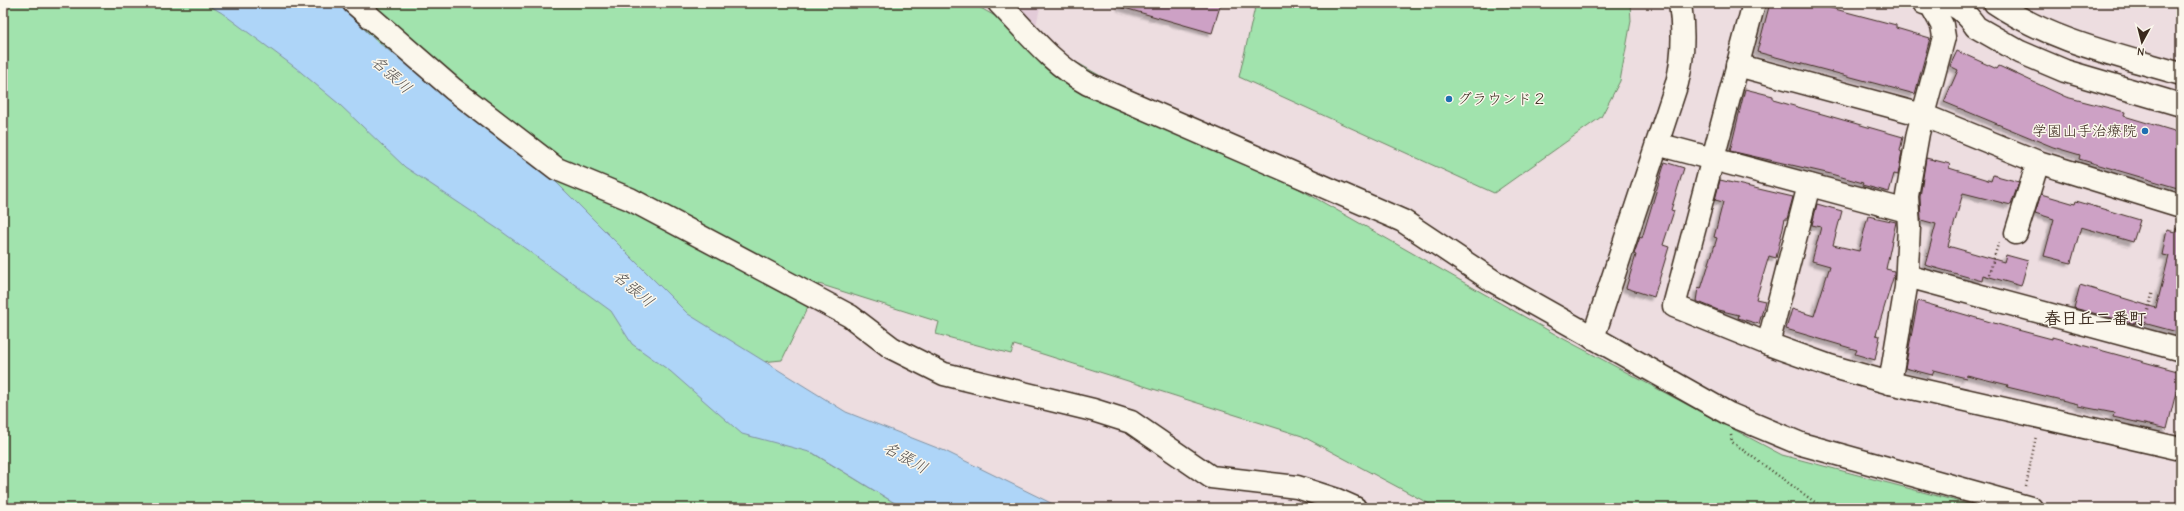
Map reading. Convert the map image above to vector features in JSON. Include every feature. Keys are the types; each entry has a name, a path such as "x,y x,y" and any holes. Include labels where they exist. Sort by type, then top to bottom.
{"street":[{"path":"354,3 453,89 557,169 630,199 850,316 892,348 944,374 1093,410 1131,422 1211,477 1298,487 1337,500 1355,508"},
{"path":"999,3 1048,56 1074,77 1403,221 1493,281 1729,414 1801,444 2026,507"},
{"path":"1593,338 1681,68 1684,35 1680,3"},
{"path":"1754,3 1674,306 1768,344 1830,366 1890,383 2181,449"},
{"path":"1995,3 2010,13 2057,36 2111,55 2181,74"},
{"path":"1928,4 1947,4 1958,8 1976,27 2020,52 2065,72 2181,105"},
{"path":"1890,383 1907,276 1909,227 1906,211 1918,133 1944,37 1942,25 1928,4"},
{"path":"1944,37 1949,32 1960,28 1976,27"},
{"path":"1738,64 1923,115 2038,162 2181,206"},
{"path":"1657,144 1906,211"},
{"path":"2016,234 2038,162"},
{"path":"1768,344 1809,185"},
{"path":"1907,276 2181,350"}],"path":[{"path":"1983,296 1999,240 2016,234"},
{"path":"2141,339 2153,291"},
{"path":"1729,414 1732,442 1823,508"},
{"path":"2026,507 2040,418"}],"shaded area":[{"path":"1013,3 1041,3 1036,26"}],"green space":[{"path":"3,3 972,3 1560,337 1782,455 1983,508 1437,508 1302,436 1014,345 1011,354 936,334 939,322 819,284 782,360 671,371 696,382 903,508 3,508"},
{"name":"グラウンド２","path":"1256,3 1630,3 1631,21 1620,81 1601,117 1494,193 1239,77"}],"water":[{"name":"名張川","path":"205,3 338,3 375,40 537,163 688,314 846,412 945,451 1061,508 903,508 813,453 742,434 670,371 632,344 611,311 501,231 405,167 339,104 296,68 222,13"}],"building":[{"path":"1121,3 1221,3 1212,33 1121,7"},
{"path":"1770,3 1812,3 1896,25 1896,28 1930,38 1915,94 1757,52"},
{"path":"1957,51 1997,69 1999,66 2066,97 2125,112 2124,116 2181,133 2181,189 2079,159 2080,155 2053,147 1944,102 1958,70 1950,66"},
{"path":"1745,89 1773,96 1773,100 1903,137 1898,175 1894,174 1889,192 1862,185 1863,183 1831,174 1730,151"},
{"path":"1926,158 1950,164 1949,168 1991,181 1993,175 2019,182 2011,205 1963,193 1948,246 2004,262 2006,255 2028,261 2021,286 1983,275 1982,281 1925,265 1936,224 1921,220 1920,197"},
{"path":"1665,162 1684,168 1671,210 1674,211 1663,245 1669,247 1654,297 1626,288 1636,255 1634,254 1640,237 1642,238"},
{"path":"1720,180 1793,197 1787,219 1785,219 1776,258 1769,256 1756,299 1765,301 1759,324 1738,318 1739,315 1718,310 1696,301 1698,288 1701,289 1717,238 1714,237 1723,202 1715,200"},
{"path":"2041,194 2075,204 2076,201 2140,220 2133,242 2081,227 2071,263 2044,256 2054,219 2035,213"},
{"path":"1817,204 1842,211 1833,245 1859,251 1868,216 1896,222 1886,269 1894,271 1894,275 1876,335 1880,336 1875,360 1855,354 1857,350 1786,329 1792,309 1814,316 1830,266 1812,261 1821,227 1812,225"},
{"path":"2176,228 2181,229 2181,333 2136,321 2135,324 2074,308 2080,285 2156,308 2169,256 2162,255 2167,230 2175,232"},
{"path":"1918,301 2018,330 2052,339 2052,337 2181,372 2167,429 2113,417 2114,413 2078,406 2078,404 2007,387 2008,385 1967,375 1966,378 1934,370 1932,375 1905,368"}],"place":[{"name":"グラウンド２","path":"1449,99"},
{"name":"学園山手治療院","path":"2145,131"}],"district":[{"name":"春日丘二番町","path":"2095,318"}]}
